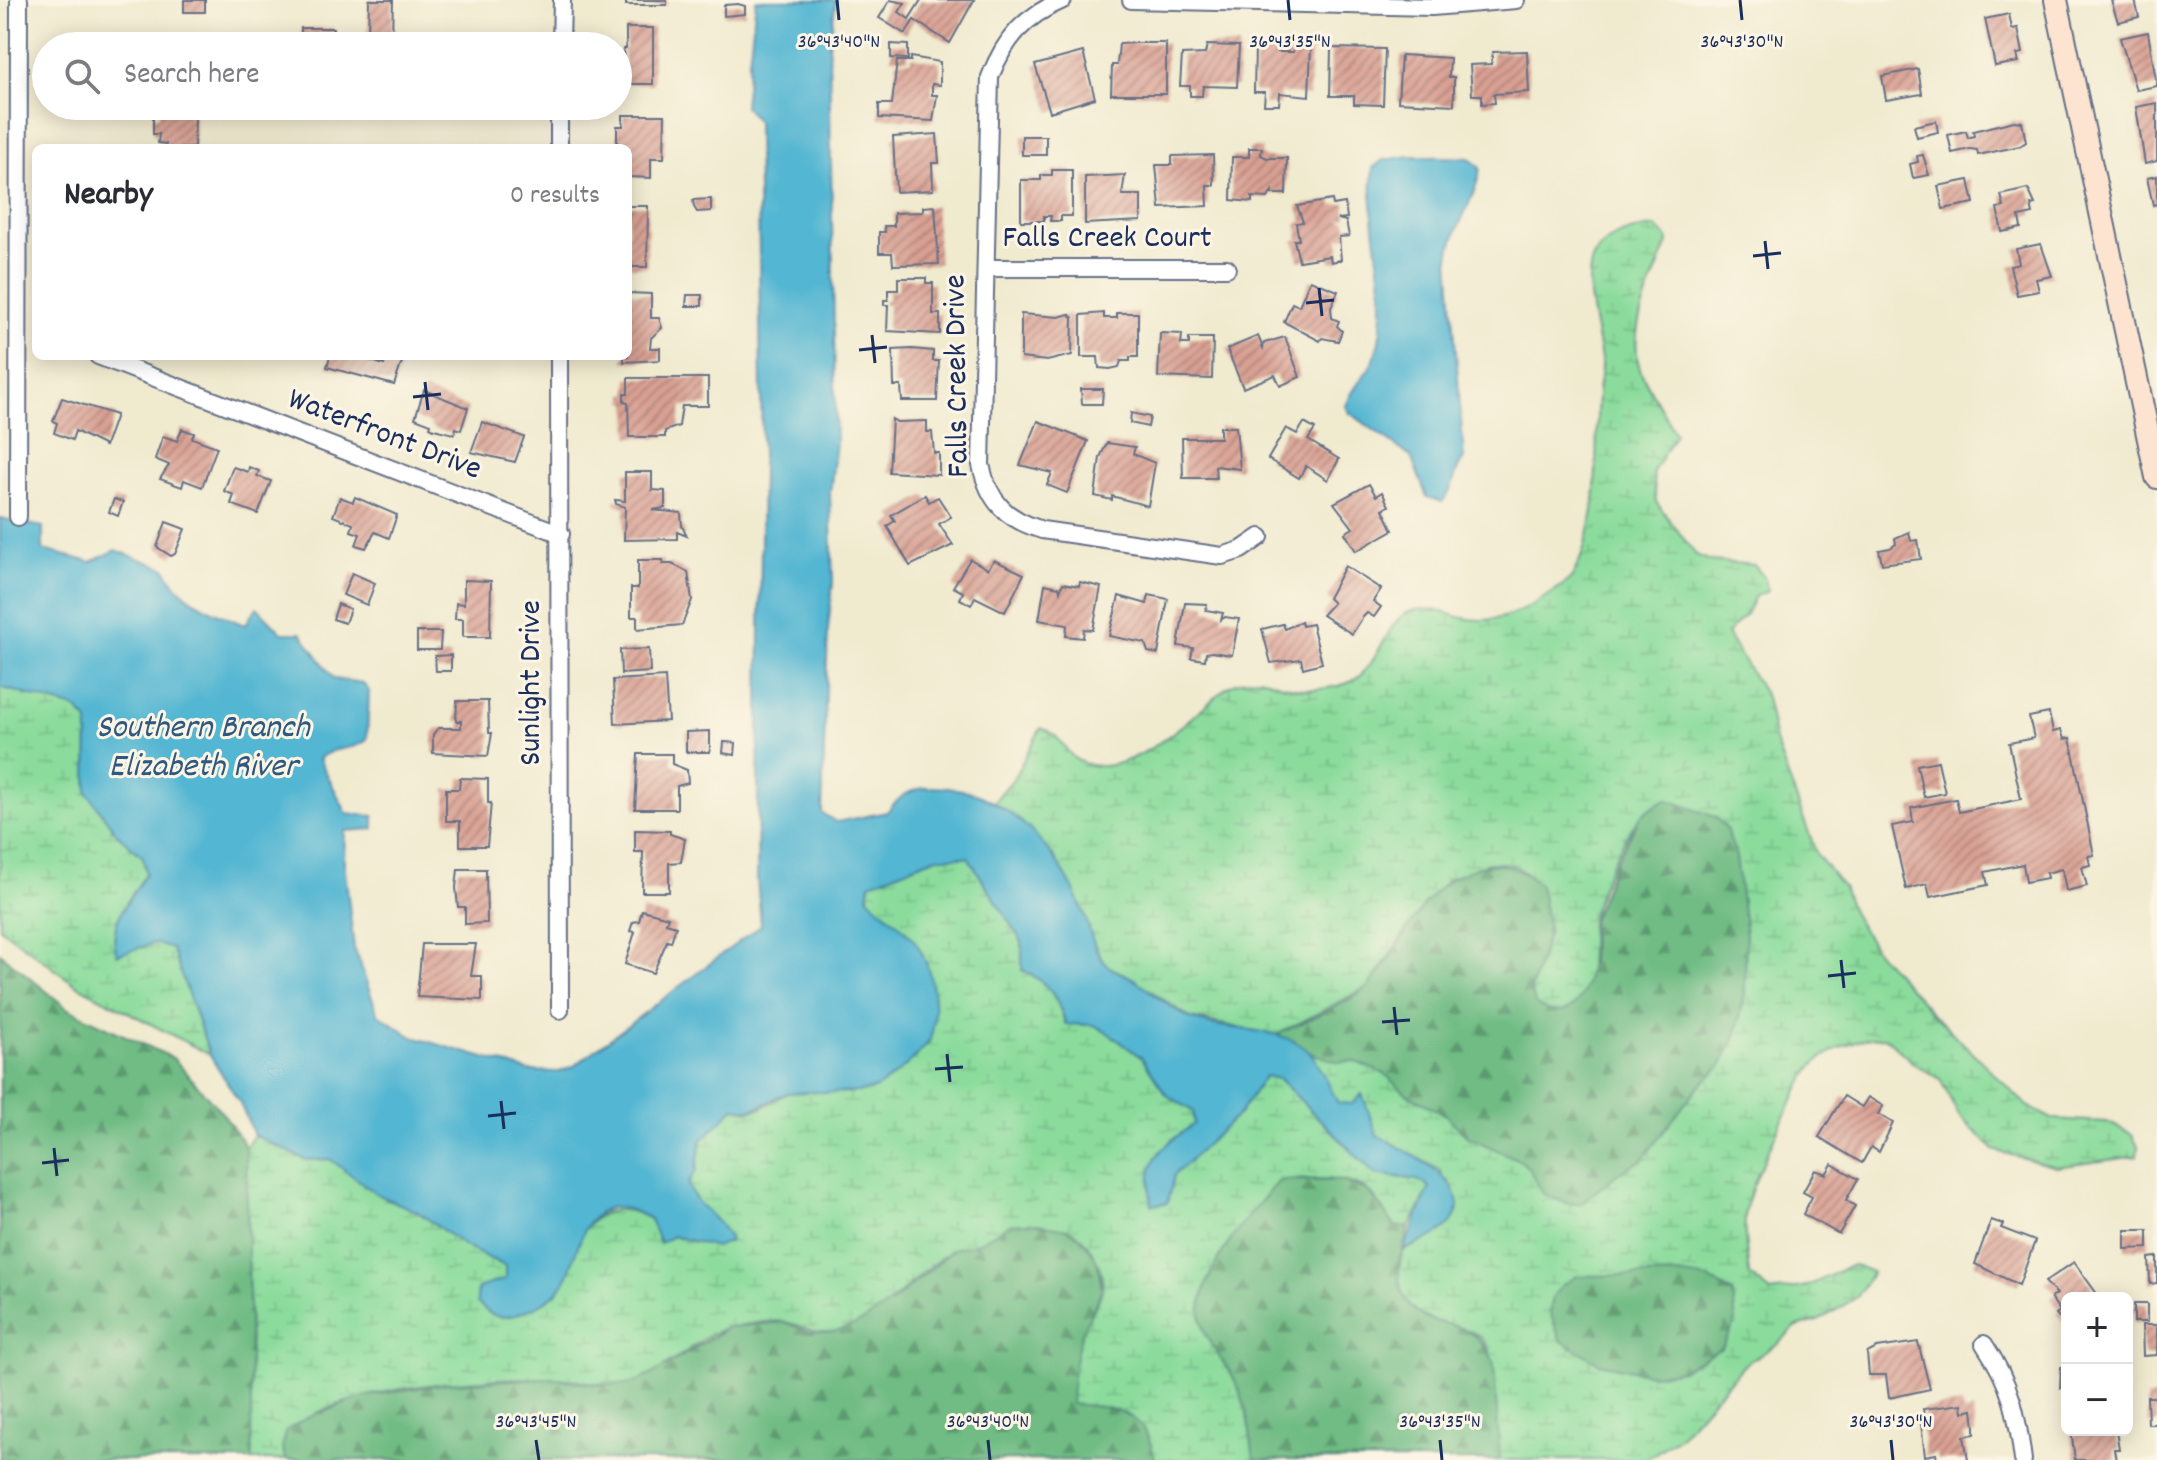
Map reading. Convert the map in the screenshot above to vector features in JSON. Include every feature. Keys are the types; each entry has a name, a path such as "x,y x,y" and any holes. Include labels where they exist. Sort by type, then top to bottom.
{"street":[{"path":"18,517 19,0"},
{"path":"561,32 562,0"},
{"name":"Falls Creek Drive","path":"1063,0 1038,11 1016,29 1000,51 990,77 981,465 987,489 1000,509 1019,523 1042,530 1222,556 1241,550 1260,537"},
{"path":"1131,0 1432,7 1516,0"},
{"path":"2056,0 2157,477"},
{"path":"559,120 559,144"},
{"name":"Falls Creek Court","path":"986,268 1227,268"},
{"path":"18,322 32,328"},
{"name":"Waterfront Drive","path":"108,360 561,534"},
{"name":"Sunlight Drive","path":"559,360 560,1010"},
{"path":"1984,1344 2005,1375 2017,1412 2023,1460"}],"green space":[{"path":"1655,227 1667,237 1668,243 1648,291 1636,341 1642,374 1675,434 1653,472 1656,502 1696,555 1711,561 1754,565 1764,577 1768,591 1755,596 1746,614 1727,634 1766,697 1775,741 1817,855 1843,887 1853,914 1877,952 1932,1013 2027,1106 2052,1119 2107,1122 2132,1134 2138,1147 2137,1156 2056,1167 1994,1150 1959,1116 1940,1079 1913,1063 1885,1037 1840,1047 1817,1062 1790,1105 1752,1189 1745,1219 1745,1238 1749,1275 1771,1292 1808,1286 1852,1265 1872,1272 1857,1297 1820,1320 1794,1328 1778,1344 1745,1364 1679,1437 1645,1460 1500,1460 1494,1365 1487,1346 1474,1333 1417,1312 1405,1297 1399,1280 1403,1251 1450,1225 1441,1171 1377,1135 1362,1094 1352,1104 1338,1103 1310,1053 1339,1062 1353,1061 1385,1074 1407,1094 1447,1116 1466,1136 1521,1161 1543,1194 1568,1204 1582,1203 1617,1174 1642,1160 1698,1087 1721,1066 1735,1040 1745,995 1746,934 1736,856 1726,828 1716,817 1666,799 1643,813 1618,852 1598,897 1591,922 1588,977 1581,997 1569,1009 1554,1012 1540,1007 1535,1004 1531,989 1549,931 1540,885 1517,867 1488,863 1448,879 1426,902 1368,987 1276,1035 1191,1018 1131,977 1105,965 1091,938 1083,910 1054,856 992,804 1013,779 1041,728 1055,735 1072,756 1083,763 1102,766 1121,763 1161,742 1227,687 1239,682 1256,678 1309,689 1350,682 1367,668 1399,618 1414,610 1427,609 1482,620 1504,617 1525,609 1568,581 1583,553 1595,487 1601,364 1590,294 1590,268 1598,250 1611,239","holes":["1679,1274 1708,1279 1733,1292 1736,1322 1722,1348 1682,1370 1654,1375 1599,1363 1560,1340 1550,1313 1553,1296 1563,1284 1577,1276"]},
{"path":"0,687 75,708 88,721 87,792 117,834 143,857 146,874 117,922 117,954 154,943 172,949 210,1055 76,985 0,928"},
{"path":"1666,799 1716,817 1726,828 1736,856 1746,934 1745,995 1735,1040 1721,1066 1698,1087 1642,1160 1617,1174 1582,1203 1568,1204 1543,1194 1521,1161 1466,1136 1447,1116 1407,1094 1385,1074 1353,1061 1339,1062 1310,1053 1276,1035 1362,991 1382,970 1425,903 1454,877 1484,865 1509,866 1540,885 1549,931 1531,989 1591,964 1592,921 1614,865 1641,815"},
{"path":"968,856 1022,942 1022,970 1039,979 1051,991 1065,1024 1094,1025 1108,1033 1142,1058 1167,1095 1193,1111 1194,1124 1170,1141 1167,1203 1173,1175 1239,1114 1264,1076 1279,1079 1375,1174 1418,1180 1430,1188 1409,1228 1395,1226 1368,1191 1348,1182 1280,1180 1228,1243 1207,1281 1201,1317 1209,1341 1241,1395 1254,1460 1155,1460 1144,1430 1126,1414 1101,1407 1071,1404 1074,1365 1081,1336 1101,1294 1099,1267 1088,1246 1074,1232 1019,1223 972,1245 954,1249 884,1307 853,1326 827,1332 778,1321 730,1327 708,1337 652,1374 625,1384 553,1378 487,1379 376,1394 310,1416 285,1432 282,1447 286,1460 252,1460 246,1147 254,1135 306,1160 330,1159 377,1194 418,1212 466,1247 505,1266 505,1279 478,1288 477,1302 489,1313 569,1273 572,1257 585,1230 605,1213 618,1210 632,1212 680,1238 730,1241 696,1199 688,1183 696,1171 701,1141 734,1108 749,1111 762,1108 787,1093 874,1089 910,1061 929,1040 912,939 868,898 870,883 937,857"},
{"path":"0,953 68,1009 173,1058 224,1115 246,1147 252,1460 0,1460"},
{"path":"1280,1180 1341,1181 1368,1191 1395,1226 1409,1228 1398,1266 1423,1317 1475,1336 1494,1365 1500,1460 1254,1460 1241,1395 1206,1334 1201,1317 1202,1300 1208,1281 1228,1243"},
{"path":"1023,1221 1065,1228 1079,1236 1097,1259 1102,1289 1084,1329 1072,1404 1102,1407 1126,1414 1144,1431 1155,1460 286,1460 282,1447 285,1432 307,1414 321,1413 362,1397 447,1383 555,1378 599,1385 666,1366 728,1327 785,1322 811,1333 891,1303 956,1247 971,1245 1008,1223"},
{"path":"1679,1274 1707,1278 1733,1293 1736,1322 1722,1348 1682,1370 1655,1375 1599,1363 1560,1340 1550,1313 1553,1296 1563,1284 1577,1276"}],"water":[{"name":"Southern Branch Elizabeth River","path":"756,0 836,0 829,47 836,442 830,493 833,583 828,629 822,813 836,822 887,812 900,798 914,790 940,787 972,793 994,802 1013,815 1032,832 1062,870 1083,911 1095,948 1108,966 1135,980 1190,1018 1271,1034 1301,1045 1316,1060 1338,1103 1352,1104 1362,1094 1377,1135 1435,1170 1456,1195 1458,1209 1451,1223 1435,1235 1403,1251 1430,1187 1417,1180 1375,1174 1279,1079 1265,1076 1239,1114 1174,1175 1167,1203 1152,1205 1152,1166 1171,1141 1194,1124 1193,1111 1167,1095 1142,1058 1108,1033 1094,1025 1066,1024 1051,991 1039,979 1022,970 1022,942 968,857 937,857 870,883 868,897 908,933 925,961 932,987 934,1014 930,1039 921,1051 889,1080 868,1091 790,1093 752,1109 734,1108 701,1141 696,1171 688,1183 696,1199 730,1241 716,1247 673,1236 660,1243 649,1218 634,1211 612,1207 588,1225 558,1291 532,1308 499,1317 477,1303 478,1288 505,1279 505,1266 466,1247 418,1212 377,1194 330,1159 306,1160 254,1135 240,1103 210,1055 172,949 154,943 117,955 117,923 146,874 143,857 117,834 87,792 88,721 75,708 0,687 0,518 43,527 43,550 91,562 116,550 165,568 188,597 245,625 257,607 282,633 301,633 334,679 363,683 369,691 367,740 330,752 319,759 347,814 374,816 374,829 345,831 344,861 354,948 378,1014 413,1037 529,1071 559,1072 574,1066 761,925 757,879 762,460 757,122 744,105"},
{"path":"1411,156 1469,158 1480,168 1449,258 1464,459 1442,502 1427,497 1411,457 1349,412 1346,406 1374,360 1381,330 1373,168 1383,160"}],"building":[{"path":"184,0 205,0 205,12 184,12"},
{"path":"369,0 393,0 392,32 368,32"},
{"path":"626,0 667,0 667,5 626,5"},
{"path":"890,0 905,3 899,12 909,19 921,0 974,0 950,43 914,20 905,34 879,18"},
{"path":"2111,0 2135,0 2139,17 2118,22"},
{"path":"724,5 745,6 745,14 724,16"},
{"path":"2009,14 2012,29 2018,28 2023,53 2017,54 2019,62 1995,66 1985,19"},
{"path":"301,28 333,28 333,32 301,32"},
{"path":"626,28 653,28 653,84 632,84 632,32 626,32"},
{"path":"2148,32 2157,86 2136,90 2120,38"},
{"path":"1166,43 1166,94 1111,94 1112,65 1117,65 1119,44"},
{"path":"891,44 908,45 908,59 891,58"},
{"path":"1207,45 1239,46 1237,87 1203,86 1202,96 1190,96 1190,86 1180,86 1182,55 1205,54"},
{"path":"1278,46 1278,52 1293,52 1294,46 1311,47 1309,96 1280,93 1279,105 1264,105 1265,92 1254,92 1255,47"},
{"path":"1331,48 1385,49 1383,105 1354,104 1354,96 1330,96"},
{"path":"1527,51 1529,92 1494,94 1495,103 1482,104 1482,95 1472,95 1470,65 1491,64 1493,52"},
{"path":"1083,52 1095,98 1050,112 1035,65"},
{"path":"1401,55 1450,58 1449,77 1454,77 1454,105 1398,102"},
{"path":"911,57 940,62 940,85 932,84 932,95 937,95 933,121 879,118 879,104 892,104 897,61 911,61"},
{"path":"1918,69 1922,94 1886,100 1882,76"},
{"path":"2157,103 2157,161 2145,164 2136,107"},
{"path":"632,115 665,115 664,158 651,158 651,178 632,177 632,144 617,144 617,126 623,126 623,120 632,120"},
{"path":"153,120 195,120 194,144 158,143 159,134 153,134"},
{"path":"1936,121 1938,132 1917,137 1914,126"},
{"path":"2014,121 2022,122 2026,142 2020,146 1978,155 1977,150 1970,149 1952,153 1948,135 1966,131 1968,138 1974,136 1973,131"},
{"path":"937,134 939,163 932,163 933,190 896,192 893,137"},
{"path":"1022,136 1046,136 1046,155 1022,155"},
{"path":"1249,148 1262,148 1261,155 1267,158 1287,158 1286,194 1272,194 1272,191 1268,198 1252,197 1252,202 1231,200 1232,157 1249,157"},
{"path":"1213,155 1214,185 1207,185 1208,206 1160,208 1156,165 1172,165 1172,156"},
{"path":"1923,155 1929,175 1913,178 1910,164 1918,162 1917,156"},
{"path":"1052,170 1072,170 1072,216 1061,216 1061,221 1050,221 1051,216 1044,216 1044,221 1021,221 1021,180 1041,180 1041,175 1052,175"},
{"path":"1125,175 1122,195 1141,195 1141,221 1085,224 1085,177"},
{"path":"2157,176 2157,204 2153,205 2147,178"},
{"path":"1969,180 1974,203 1943,209 1938,186"},
{"path":"2028,189 2035,204 2031,205 2033,214 2019,217 2021,228 2002,232 1997,208 2004,207 2001,195"},
{"path":"711,199 711,211 697,212 693,200"},
{"path":"1332,200 1333,205 1345,203 1347,218 1338,219 1346,221 1349,236 1339,237 1341,260 1331,262 1330,256 1299,261 1294,240 1299,240 1296,223 1303,222 1297,206"},
{"path":"632,206 648,206 647,267 632,267"},
{"path":"935,206 939,264 893,265 892,253 879,253 879,232 885,232 884,226 894,226 894,213 923,212 923,207"},
{"path":"2041,244 2052,276 2036,279 2039,291 2017,295 2010,266 2019,264 2016,249"},
{"path":"898,278 926,278 926,283 933,283 933,314 940,314 940,334 887,331 888,305 884,305 884,300 888,300 888,290 898,290"},
{"path":"1310,280 1338,291 1331,308 1332,318 1339,321 1337,326 1342,331 1338,341 1322,338 1320,341 1284,322 1292,303 1299,306"},
{"path":"632,293 651,294 651,318 659,318 662,328 651,338 650,348 660,348 660,360 624,362 632,360"},
{"path":"687,295 702,295 702,306 686,306"},
{"path":"1104,313 1104,318 1117,318 1117,313 1138,313 1138,357 1130,357 1130,361 1121,361 1119,367 1110,369 1099,368 1098,357 1081,357 1081,315"},
{"path":"1021,314 1059,317 1069,314 1073,318 1072,355 1047,361 1021,358"},
{"path":"1160,333 1182,334 1181,344 1189,344 1189,338 1213,338 1212,379 1158,377"},
{"path":"1258,336 1263,348 1264,343 1285,337 1300,377 1280,386 1275,375 1243,388 1227,349"},
{"path":"893,350 933,351 933,361 939,361 937,401 902,401 901,386 894,386"},
{"path":"329,360 369,360 384,365 386,360 403,360 394,385 327,367"},
{"path":"628,378 708,378 708,406 682,406 679,426 665,431 665,437 629,437 628,403 624,402 624,394 628,394"},
{"path":"1081,389 1103,389 1102,404 1082,404"},
{"path":"424,390 468,408 461,430 456,428 454,434 434,429 430,427 431,424 415,418"},
{"path":"62,398 116,415 105,446 75,431 72,440 54,433 57,423 53,421"},
{"path":"1131,413 1150,417 1148,427 1130,423"},
{"path":"892,419 897,422 927,421 927,432 932,432 934,453 939,453 939,475 889,472"},
{"path":"1038,421 1088,441 1067,493 1047,485 1052,473 1020,465"},
{"path":"482,422 524,437 515,462 471,452"},
{"path":"1304,423 1315,429 1308,440 1339,459 1328,480 1306,466 1299,478 1268,459 1286,428 1297,434"},
{"path":"1220,427 1236,427 1240,469 1215,466 1216,478 1183,478 1182,438 1220,438"},
{"path":"182,429 194,433 192,438 217,447 202,487 184,480 182,487 160,479 169,465 155,459 163,436 177,441"},
{"path":"1107,443 1135,447 1133,454 1155,463 1148,506 1112,496 1112,500 1095,496 1100,457"},
{"path":"233,467 248,472 249,467 259,471 257,476 271,481 258,514 231,504 234,495 224,491"},
{"path":"625,472 652,472 652,490 665,491 665,508 652,510 681,513 687,536 677,532 677,539 624,540 625,507 616,504 615,500 625,501"},
{"path":"1369,484 1376,496 1382,492 1389,506 1383,509 1393,530 1356,551 1345,533 1353,528 1334,503"},
{"path":"925,495 929,502 938,497 951,517 939,524 953,545 910,566 887,526 895,521 891,515"},
{"path":"340,497 353,502 355,497 397,515 389,538 375,532 366,548 356,545 360,534 351,531 353,524 333,516"},
{"path":"114,499 123,502 118,516 109,512"},
{"path":"166,522 185,529 175,554 171,556 157,547"},
{"path":"1909,532 1911,541 1918,540 1921,559 1882,564 1879,550 1890,548 1896,544 1895,538"},
{"path":"970,559 988,569 994,560 1024,574 1005,612 975,597 971,605 960,599 963,592 953,587"},
{"path":"638,560 663,560 663,564 672,564 688,572 692,600 682,625 637,629 637,617 631,617 631,588 638,588"},
{"path":"1345,566 1381,589 1373,601 1381,607 1374,617 1367,613 1352,634 1322,615 1333,603 1328,598"},
{"path":"352,573 375,583 367,605 343,595"},
{"path":"464,580 491,581 490,637 463,637 463,619 455,619 456,603 464,604"},
{"path":"1080,582 1101,587 1093,630 1084,629 1083,638 1066,636 1067,625 1039,620 1045,584 1059,587 1060,591 1063,583 1079,586"},
{"path":"1149,595 1168,599 1158,654 1148,652 1145,643 1109,636 1119,596 1147,604"},
{"path":"1185,603 1207,604 1206,610 1223,613 1221,620 1225,617 1239,619 1232,655 1212,652 1206,653 1205,660 1191,658 1193,648 1178,646"},
{"path":"338,604 350,609 345,623 333,619"},
{"path":"1301,621 1302,626 1312,624 1322,663 1303,668 1301,659 1271,663 1262,629 1283,624 1285,629"},
{"path":"417,632 441,632 440,650 417,650"},
{"path":"649,649 650,672 621,674 620,650"},
{"path":"451,655 451,671 436,671 435,656"},
{"path":"665,677 668,721 615,724 613,680"},
{"path":"457,701 488,701 489,733 492,733 488,756 433,753 433,734 438,728 461,728 461,721 456,721"},
{"path":"2049,713 2053,732 2061,730 2064,739 2070,738 2094,855 2088,856 2090,865 2082,867 2087,886 2066,891 2062,869 2046,873 2047,878 2026,882 2023,864 1985,872 1988,885 1930,897 1927,884 1906,889 1892,826 1913,822 1911,808 1956,799 1959,812 2021,799 2009,743 2034,738 2029,717"},
{"path":"710,731 710,752 686,752 686,732"},
{"path":"724,742 736,743 735,755 723,753"},
{"path":"638,754 672,754 672,764 687,770 688,783 677,786 677,809 635,809"},
{"path":"1938,761 1945,793 1924,797 1917,765"},
{"path":"460,778 488,779 488,803 491,803 487,846 460,846 460,821 446,821 446,789 459,789"},
{"path":"635,830 670,831 670,834 685,839 681,862 669,863 669,892 642,892 643,852 635,852"},
{"path":"458,869 486,869 487,923 465,924 465,907 458,907"},
{"path":"642,910 668,917 666,923 676,926 671,942 667,941 653,973 625,964 635,932 630,931 633,922 639,921"},
{"path":"422,944 476,944 471,976 482,976 482,1000 417,997"},
{"path":"1844,1096 1862,1107 1868,1097 1883,1106 1878,1114 1893,1123 1879,1152 1871,1147 1862,1163 1819,1137"},
{"path":"1832,1164 1858,1179 1846,1200 1855,1206 1839,1234 1803,1214 1812,1197 1803,1192 1815,1170 1826,1174"},
{"path":"1991,1220 2003,1224 2001,1228 2035,1241 2019,1285 1975,1264"},
{"path":"2125,1230 2148,1230 2148,1248 2125,1249"},
{"path":"2157,1257 2157,1283 2150,1284 2149,1258"},
{"path":"2074,1262 2096,1292 2061,1292 2061,1319 2056,1314 2060,1311 2051,1298 2057,1294 2045,1282"},
{"path":"2134,1304 2147,1304 2147,1322 2134,1322"},
{"path":"2142,1325 2157,1325 2157,1355 2143,1356"},
{"path":"1918,1342 1930,1389 1889,1398 1886,1375 1869,1375 1867,1353 1877,1348"},
{"path":"2147,1397 2157,1397 2157,1424 2148,1424"},
{"path":"1962,1404 1963,1412 1973,1410 1975,1427 1975,1434 1964,1436 1968,1460 1937,1460 1936,1454 1925,1456 1921,1424 1925,1423 1923,1409"},
{"path":"2072,1436 2117,1436 2119,1449 2114,1449 2116,1460 2075,1460"}]}
